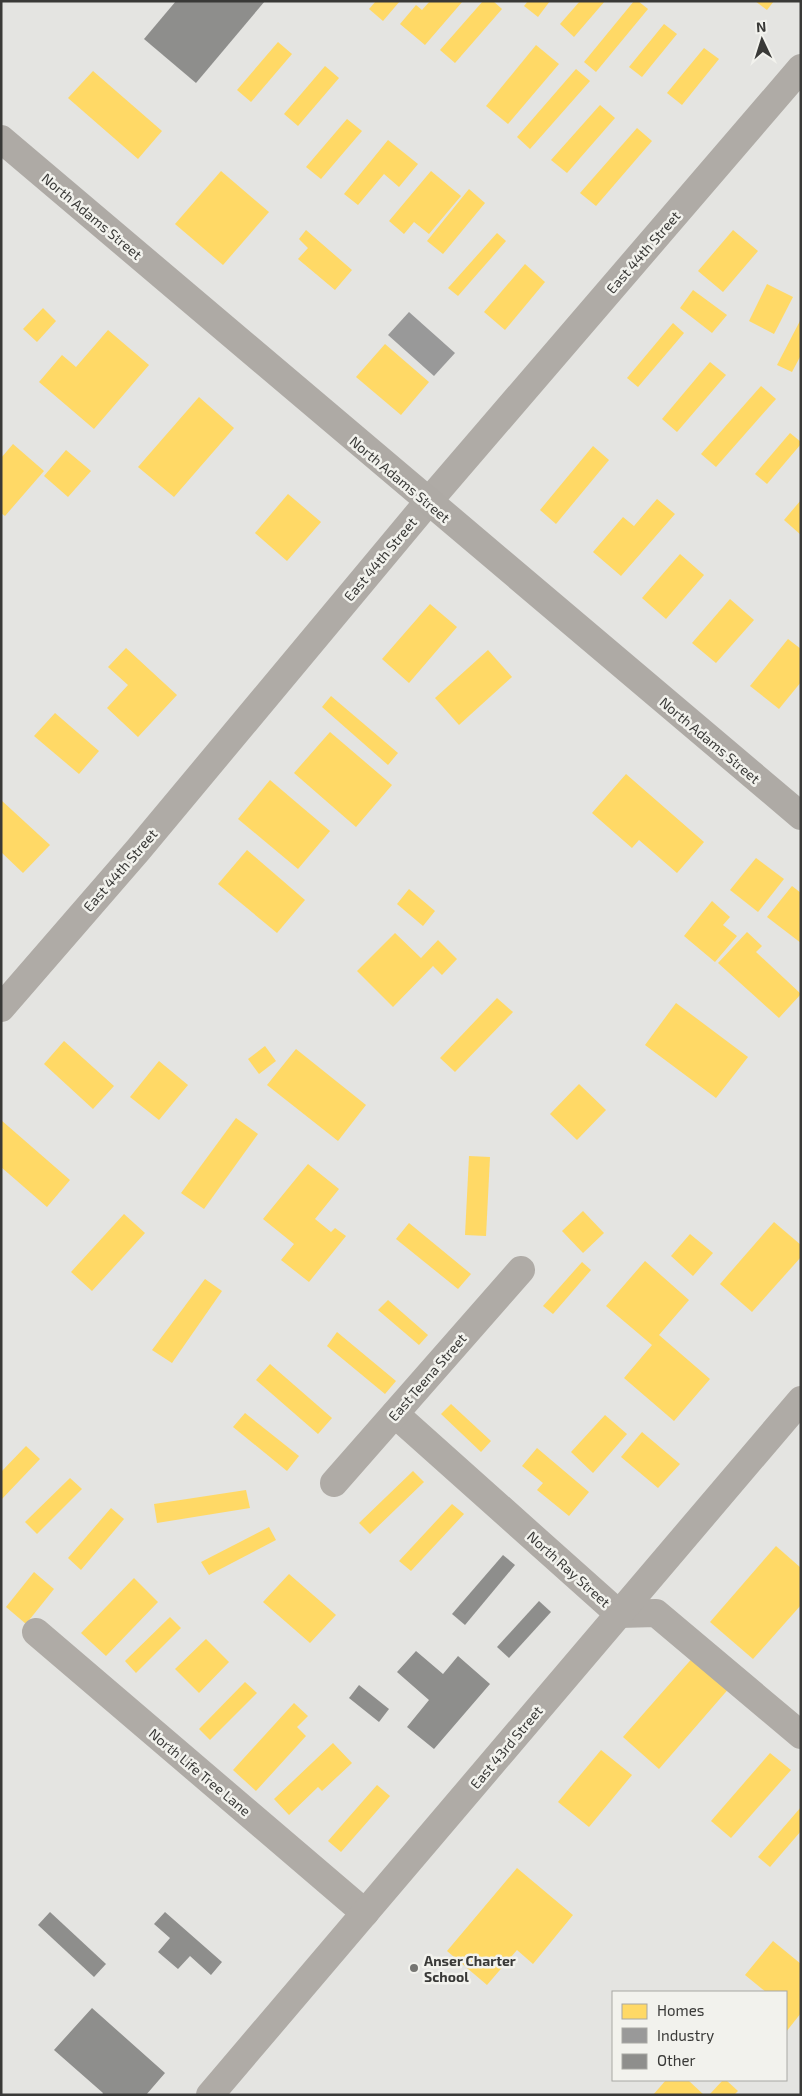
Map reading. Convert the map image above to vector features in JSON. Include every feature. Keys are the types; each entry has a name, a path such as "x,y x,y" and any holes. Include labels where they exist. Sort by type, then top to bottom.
{"street":[{"name":"East 44th Street","path":"1,1008 138,850 428,502 801,68"},
{"name":"North Adams Street","path":"1,139 801,816"},
{"name":"East Teena Street","path":"334,1484 521,1270"},
{"name":"East 43rd Street","path":"210,2095 801,1400"},
{"name":"North Ray Street","path":"395,1414 619,1614 656,1612 801,1735"},
{"name":"North Life Tree Lane","path":"36,1632 365,1913"}],"building: Homes":[{"path":"376,1 400,1 383,21 369,9"},
{"path":"430,1 463,1 425,45 400,24 416,5 422,10"},
{"path":"483,1 493,1 502,9 455,63 440,50"},
{"path":"528,1 550,1 538,17 524,6"},
{"path":"580,1 605,1 574,37 560,24"},
{"path":"634,1 638,1 648,9 596,72 584,62"},
{"path":"755,1 774,1 767,10"},
{"path":"664,24 677,34 642,77 629,67"},
{"path":"278,42 292,54 251,102 237,90"},
{"path":"536,45 559,64 508,124 486,106"},
{"path":"704,48 719,59 682,105 667,93"},
{"path":"325,66 339,78 298,126 284,114"},
{"path":"576,69 590,81 530,149 517,137"},
{"path":"93,71 162,131 138,159 68,98"},
{"path":"600,105 615,118 567,173 551,160"},
{"path":"347,119 362,131 321,179 306,167"},
{"path":"637,128 652,141 596,206 580,193"},
{"path":"388,140 418,164 399,187 384,174 358,205 344,194"},
{"path":"221,171 269,212 223,265 175,224"},
{"path":"431,171 461,196 429,234 414,222 404,234 389,221"},
{"path":"469,189 485,203 443,254 427,241"},
{"path":"306,230 352,270 335,290 298,259 308,248 299,239"},
{"path":"733,230 758,251 723,292 698,271"},
{"path":"497,233 506,241 458,296 448,288"},
{"path":"525,264 545,282 505,330 484,312"},
{"path":"767,284 793,297 774,334 749,321"},
{"path":"693,290 727,315 712,333 680,308"},
{"path":"43,308 56,321 37,342 23,329"},
{"path":"801,319 801,355 792,372 777,365"},
{"path":"673,323 684,333 638,387 627,378"},
{"path":"108,330 149,365 94,429 39,382 62,355 76,367"},
{"path":"385,344 429,382 401,415 356,377"},
{"path":"710,362 726,375 677,432 662,419"},
{"path":"761,386 776,399 716,467 701,454"},
{"path":"199,397 234,428 174,497 138,467"},
{"path":"790,433 801,444 767,484 755,474"},
{"path":"13,444 44,471 5,516 1,513 1,458"},
{"path":"593,446 609,460 556,524 540,510"},
{"path":"66,450 91,471 68,497 44,476"},
{"path":"288,494 321,522 287,561 255,533"},
{"path":"657,499 675,514 621,576 593,552 623,517 634,526"},
{"path":"801,500 801,535 784,520"},
{"path":"680,554 704,575 666,619 642,598"},
{"path":"730,599 754,620 716,663 692,643"},
{"path":"430,604 457,627 409,683 382,659"},
{"path":"788,639 801,649 801,682 779,709 750,686"},
{"path":"126,648 177,695 138,737 107,708 128,685 108,667"},
{"path":"488,650 512,677 459,725 435,698"},
{"path":"331,696 398,753 388,765 322,707"},
{"path":"55,713 99,751 79,774 34,736"},
{"path":"330,732 392,785 356,827 294,773"},
{"path":"626,774 704,842 677,873 639,840 632,848 592,813"},
{"path":"270,780 330,831 298,869 238,819"},
{"path":"1,800 50,845 23,873 1,852"},
{"path":"247,850 305,900 277,933 218,884"},
{"path":"756,858 784,879 758,912 730,890"},
{"path":"792,886 801,893 801,943 767,917"},
{"path":"409,889 435,911 423,926 397,904"},
{"path":"712,901 730,917 723,925 737,936 715,962 684,936"},
{"path":"747,932 762,946 756,952 801,994 779,1018 718,963"},
{"path":"395,933 421,958 438,940 457,959 442,975 433,966 393,1007 357,971"},
{"path":"497,998 513,1012 455,1072 440,1058"},
{"path":"676,1003 748,1057 716,1098 645,1045"},
{"path":"64,1041 114,1086 93,1109 44,1064"},
{"path":"265,1046 276,1061 259,1074 248,1059"},
{"path":"296,1049 366,1105 338,1141 267,1085"},
{"path":"159,1061 188,1085 159,1120 130,1097"},
{"path":"579,1084 606,1110 577,1140 550,1114"},
{"path":"236,1118 258,1134 204,1209 181,1193"},
{"path":"1,1120 70,1180 47,1207 1,1167"},
{"path":"469,1156 490,1157 486,1236 465,1235"},
{"path":"308,1164 339,1189 315,1219 331,1232 335,1228 346,1236 309,1282 281,1260 294,1244 263,1219"},
{"path":"583,1211 604,1233 583,1253 562,1231"},
{"path":"124,1214 145,1233 92,1291 71,1272"},
{"path":"774,1222 801,1245 801,1257 752,1312 720,1284"},
{"path":"409,1223 471,1274 458,1289 396,1239"},
{"path":"690,1234 713,1253 693,1276 671,1256"},
{"path":"645,1261 689,1300 659,1335 710,1379 674,1421 624,1378 652,1345 606,1306"},
{"path":"582,1262 591,1270 553,1314 543,1306"},
{"path":"205,1279 222,1291 172,1363 152,1350"},
{"path":"388,1300 428,1335 419,1345 378,1310"},
{"path":"337,1332 396,1381 385,1394 327,1346"},
{"path":"270,1364 332,1418 318,1434 256,1380"},
{"path":"451,1404 491,1441 481,1452 441,1414"},
{"path":"245,1413 299,1456 287,1471 233,1427"},
{"path":"605,1415 627,1434 593,1473 571,1452"},
{"path":"642,1432 680,1464 658,1488 621,1457"},
{"path":"26,1446 40,1459 1,1500 1,1472"},
{"path":"537,1448 589,1492 569,1516 537,1490 543,1483 522,1466"},
{"path":"413,1471 424,1482 370,1534 359,1523"},
{"path":"70,1478 82,1489 37,1534 25,1522"},
{"path":"246,1490 250,1508 157,1523 154,1504"},
{"path":"452,1504 464,1514 411,1571 399,1561"},
{"path":"111,1508 124,1519 81,1570 68,1558"},
{"path":"269,1527 276,1540 209,1575 201,1562"},
{"path":"776,1546 801,1568 801,1605 753,1659 710,1622"},
{"path":"34,1572 54,1589 26,1624 6,1607"},
{"path":"289,1574 336,1615 310,1643 263,1602"},
{"path":"134,1578 158,1602 106,1656 81,1633"},
{"path":"170,1617 181,1628 136,1673 125,1661"},
{"path":"206,1639 229,1662 199,1693 175,1669"},
{"path":"695,1655 731,1686 659,1769 623,1737"},
{"path":"245,1682 257,1693 210,1740 199,1729"},
{"path":"294,1703 308,1716 297,1727 306,1736 256,1791 233,1770"},
{"path":"333,1743 352,1763 322,1791 318,1787 289,1815 274,1799"},
{"path":"601,1750 632,1775 589,1827 558,1802"},
{"path":"770,1753 791,1770 731,1838 711,1821"},
{"path":"377,1785 390,1796 341,1852 328,1841"},
{"path":"801,1807 801,1831 770,1867 758,1857"},
{"path":"517,1868 573,1915 533,1964 517,1950 487,1985 447,1951"},
{"path":"773,1941 801,1964 801,2013 787,2031 787,1991 765,1991 745,1975"},
{"path":"665,2081 689,2081 704,2095 653,2095"},
{"path":"722,2081 727,2081 738,2091 734,2095 709,2095"}],"building: Industry":[{"path":"409,312 455,353 434,376 388,335"}],"building: Other":[{"path":"176,1 265,1 196,83 144,39"},
{"path":"503,1555 515,1565 465,1625 452,1614"},
{"path":"539,1601 551,1612 509,1658 497,1647"},
{"path":"416,1651 443,1674 458,1656 490,1684 434,1749 407,1727 429,1700 397,1672"},
{"path":"359,1685 389,1709 379,1722 349,1698"},
{"path":"50,1912 106,1964 94,1977 38,1925"},
{"path":"165,1912 222,1962 211,1975 190,1956 178,1969 158,1952 170,1938 154,1924"},
{"path":"92,2008 165,2073 146,2095 102,2095 103,2093 54,2050"}],"place":[{"name":"Anser Charter School","path":"414,1968"}]}
